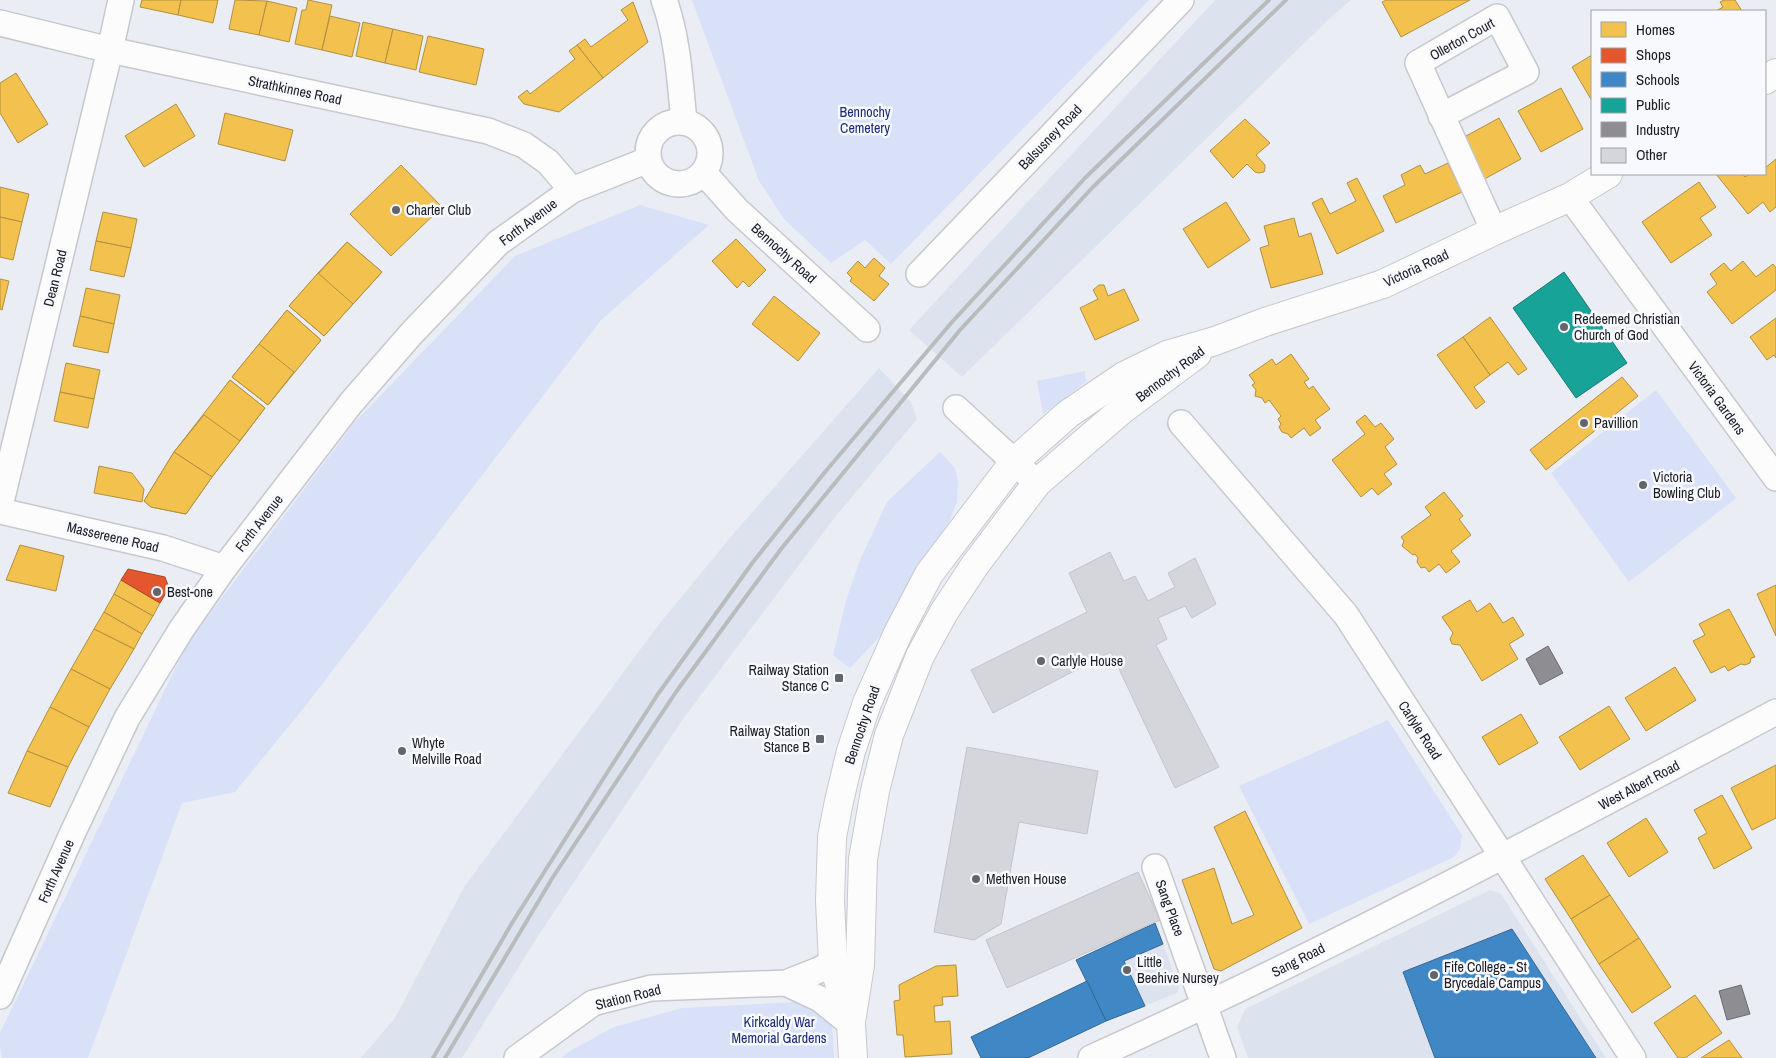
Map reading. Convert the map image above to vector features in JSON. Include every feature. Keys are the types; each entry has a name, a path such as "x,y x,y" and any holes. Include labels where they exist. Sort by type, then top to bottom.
{"main road":[{"name":"Victoria Road","path":"1215,341 1265,322 1383,284 1570,196 1606,175"},
{"name":"Bennochy Road","path":"851,1024 833,962 830,901 832,837 838,801 867,703 898,633 929,574 1014,462 1068,414 1124,376 1167,355 1215,341"},
{"name":"Bennochy Road","path":"853,1058 851,1024 860,965 863,858 875,792 889,735 920,656 944,612 975,565 1037,483 1123,409 1215,341"}],"street":[{"name":"Dean Road","path":"0,506 121,0"},
{"path":"664,0 678,64 684,122"},
{"name":"Balsusney Road","path":"919,274 1181,0"},
{"name":"Strathkinnes Road","path":"0,23 110,50 488,131 524,145 548,162 572,190"},
{"path":"1440,116 1494,231"},
{"path":"684,122 693,125 701,131 710,146 710,156 704,173 699,178 682,185 668,183 655,174 648,160 649,144 656,131 669,124 684,122"},
{"name":"Forth Avenue","path":"0,996 73,832 127,718 181,630 224,568 351,403 411,334 498,243 572,190 648,160"},
{"name":"Bennochy Road","path":"704,173 737,210 867,329"},
{"name":"Victoria Gardens","path":"1570,196 1776,478"},
{"path":"956,408 1037,483"},
{"name":"Carlyle Road","path":"1181,423 1346,616 1633,1058"},
{"name":"Massereene Road","path":"0,511 163,548 224,568"},
{"name":"West Albert Road","path":"1502,858 1776,712"},
{"name":"Sang Road","path":"1091,1058 1205,1007 1502,858"},
{"name":"Sang Place","path":"1155,867 1223,1058"},
{"name":"Station Road","path":"516,1058 593,1003 651,988 786,983 819,970 833,962"},
{"name":"Station Road","path":"786,983 820,999 851,1024"}],"shaded area":[{"path":"1215,0 1351,0 1329,19 962,377 909,330"},
{"path":"879,368 911,402 917,419 832,521 683,719 540,933 462,1058 361,1058 395,1018 464,887 660,623 735,532"},
{"name":"Fife College - St Brycedale Campus","path":"1490,890 1501,894 1606,1058 1248,1058 1237,1027 1245,1009"},
{"name":"Little Beehive Nursey","path":"1155,923 1179,987 1177,993 1106,1021 1076,960"}],"green space":[{"name":"Bennochy Cemetery","path":"692,0 1149,0 891,264 865,240 831,263 784,219 759,181"},
{"path":"640,205 709,225 601,320 303,709 235,792 182,803 88,1058 2,1058 0,1033 187,644 355,422 515,256"},
{"path":"1085,371 1086,382 1043,414 1037,381"},
{"name":"Victoria Bowling Club","path":"1656,390 1736,498 1629,582 1551,473"},
{"path":"940,452 955,468 958,482 957,502 949,522 919,565 882,634 850,668 833,655 846,601 860,560 887,502"},
{"path":"1388,720 1462,835 1460,849 1454,857 1309,924 1239,786"},
{"name":"Kirkcaldy War Memorial Gardens","path":"797,1002 832,1017 834,1058 562,1058 570,1051 614,1027 682,1008"}],"building: Homes":[{"path":"142,0 181,0 178,15 140,7"},
{"path":"181,0 218,0 213,23 178,15"},
{"path":"235,0 267,1 259,35 229,29"},
{"path":"308,0 332,5 322,50 295,44 302,10 306,10"},
{"path":"1386,0 1470,0 1401,37 1382,2"},
{"path":"1735,0 1741,10 1718,10 1723,7 1720,2"},
{"path":"267,1 297,8 289,42 259,35"},
{"path":"633,2 648,42 603,78 577,45 585,39 591,47 628,20 621,10"},
{"path":"330,16 360,23 352,57 322,50"},
{"path":"363,22 393,29 385,63 356,56"},
{"path":"393,29 423,36 416,70 385,63"},
{"path":"428,36 484,49 476,85 419,72"},
{"path":"577,45 603,78 559,112 524,104 518,97 527,90 530,94 575,59 569,51"},
{"path":"1591,56 1591,99 1572,67"},
{"path":"16,73 48,124 18,143 0,113 0,83"},
{"path":"1561,88 1583,129 1541,152 1518,111"},
{"path":"176,104 195,136 144,167 125,136"},
{"path":"225,113 293,130 285,161 218,144"},
{"path":"1499,118 1521,159 1479,182 1457,141"},
{"path":"1245,119 1270,143 1256,155 1265,165 1265,168 1264,172 1259,173 1255,172 1247,164 1233,178 1210,151"},
{"path":"1776,159 1776,207 1770,212 1763,202 1748,214 1717,175 1744,175 1745,177 1748,175 1766,175 1766,167"},
{"path":"1448,163 1462,192 1396,223 1383,196 1405,185 1401,175 1420,165 1425,174"},
{"name":"Charter Club","path":"401,165 442,207 391,256 350,214"},
{"path":"1357,178 1384,231 1337,254 1312,203 1322,198 1330,214 1356,201 1347,183"},
{"path":"1699,182 1716,207 1700,218 1712,235 1671,263 1642,222"},
{"path":"0,187 29,194 22,222 0,217"},
{"path":"1226,202 1250,240 1208,268 1183,229"},
{"path":"103,212 137,219 131,248 96,241"},
{"path":"0,217 22,222 13,260 0,257"},
{"path":"1294,218 1299,237 1311,233 1323,274 1271,288 1260,248 1269,245 1264,226"},
{"path":"736,239 766,270 749,287 743,281 737,288 712,261"},
{"path":"96,241 131,248 124,277 90,270"},
{"path":"347,242 382,272 353,304 318,273"},
{"path":"347,242 382,272 324,336 289,306"},
{"path":"874,258 885,268 879,276 889,284 874,301 850,281 852,278 847,273 858,261 865,268"},
{"path":"1743,261 1756,277 1773,264 1776,268 1776,290 1732,324 1707,292 1717,284 1710,274 1724,263 1731,271"},
{"path":"318,273 353,304 324,336 289,306"},
{"path":"0,279 9,281 2,310 0,309"},
{"path":"1099,285 1104,285 1108,296 1124,289 1139,320 1095,340 1080,308 1098,299 1093,290"},
{"path":"86,288 120,295 114,324 80,316"},
{"path":"774,296 820,333 798,361 752,324"},
{"path":"287,310 321,340 294,372 259,344"},
{"path":"287,310 321,340 268,405 232,377"},
{"path":"80,316 114,324 108,353 73,346"},
{"path":"1490,317 1527,369 1518,375 1508,362 1490,375 1463,337"},
{"path":"1776,318 1776,358 1774,355 1767,360 1750,337"},
{"path":"1463,337 1490,375 1474,387 1485,402 1476,409 1437,355"},
{"path":"259,344 294,372 268,405 232,377"},
{"path":"1291,354 1309,379 1304,382 1309,389 1313,386 1330,409 1315,420 1321,428 1310,436 1304,428 1291,438 1288,434 1282,432 1278,419 1281,416 1269,400 1265,403 1262,398 1255,396 1256,390 1252,385 1255,383 1249,375 1272,359 1276,365"},
{"path":"66,363 100,370 94,399 60,392"},
{"name":"Pavillion","path":"1622,377 1638,396 1546,470 1530,450"},
{"path":"230,380 265,408 240,441 204,415"},
{"path":"230,380 265,408 186,514 151,507 144,501 174,452"},
{"path":"60,392 94,399 88,428 54,421"},
{"path":"204,415 240,441 212,477 174,452"},
{"path":"1365,415 1375,427 1381,423 1394,439 1385,447 1397,464 1384,474 1392,484 1378,495 1372,488 1361,497 1332,460 1365,434 1356,422"},
{"path":"174,452 212,477 186,514 151,507 144,501"},
{"path":"99,466 132,473 144,489 142,502 94,493"},
{"path":"1444,492 1463,516 1459,519 1471,535 1451,551 1460,562 1446,573 1439,564 1429,572 1425,567 1421,568 1415,554 1413,555 1402,546 1404,541 1401,537 1431,515 1425,507"},
{"path":"20,545 64,556 56,591 6,580"},
{"path":"121,580 160,603 153,616 114,594"},
{"path":"1776,585 1776,636 1757,594"},
{"path":"114,594 153,616 142,634 104,612"},
{"path":"1470,600 1477,612 1490,603 1503,623 1513,617 1524,635 1509,644 1518,659 1482,681 1460,645 1452,644 1450,639 1453,633 1442,617"},
{"path":"1729,609 1755,657 1751,658 1750,663 1745,665 1741,664 1728,671 1725,666 1711,673 1693,641 1705,635 1699,624"},
{"path":"104,612 142,634 134,649 94,629"},
{"path":"94,629 134,649 110,689 71,669"},
{"path":"1675,667 1696,700 1646,731 1625,698"},
{"path":"71,669 110,689 89,727 50,707"},
{"path":"1609,706 1630,739 1580,770 1559,737"},
{"path":"50,707 89,727 68,767 27,751"},
{"path":"1521,714 1538,743 1499,765 1482,737"},
{"path":"27,751 68,767 50,807 8,793"},
{"path":"1776,765 1776,818 1752,830 1731,788"},
{"path":"1722,795 1752,848 1714,869 1698,838 1707,833 1694,810"},
{"path":"1245,811 1302,928 1221,971 1214,969 1182,880 1214,868 1232,924 1254,915 1214,827"},
{"path":"1646,818 1668,852 1629,877 1607,843"},
{"path":"1583,855 1610,895 1571,919 1545,879"},
{"path":"1610,895 1639,938 1599,964 1571,919"},
{"path":"1639,938 1671,987 1632,1013 1599,964"},
{"path":"956,965 958,996 942,997 943,1005 934,1006 935,1022 950,1021 952,1054 905,1057 903,1035 897,1035 894,1001 900,1000 899,985 936,966"},
{"path":"1695,995 1722,1033 1685,1058 1678,1058 1654,1023"},
{"path":"1729,1040 1742,1058 1701,1058"}],"building: Shops":[{"path":"128,569 165,577 169,588 160,603 121,580"}],"building: Schools":[{"name":"Little Beehive Nursey","path":"1155,923 1163,944 1124,961 1145,1006 1106,1021 1076,960"},
{"path":"1512,929 1596,1058 1435,1058 1403,972"},
{"path":"1087,981 1106,1021 1028,1058 981,1058 971,1037"}],"building: Public":[{"name":"Redeemed Christian Church of God","path":"1564,272 1627,363 1576,398 1513,308"}],"building: Industry":[{"path":"1548,646 1563,673 1540,685 1526,659"},
{"path":"1741,985 1750,1014 1727,1020 1719,991"}],"building: Other":[{"name":"Carlyle House","path":"1110,552 1124,581 1135,576 1148,601 1175,587 1168,573 1195,558 1216,604 1192,618 1185,606 1158,618 1167,639 1156,645 1219,767 1175,788 1111,652 993,713 971,670 1087,612 1069,573"},
{"name":"Methven House","path":"967,747 1098,771 1087,834 1019,822 1001,924 974,940 934,932"},
{"path":"1138,872 1160,920 1007,988 986,940"}],"railway":[{"path":"433,1058 512,923 612,765 658,694 753,562 825,472 952,322 1085,178 1269,0"},
{"path":"445,1058 553,877 676,692 781,549 960,330 1093,187 1286,0"}],"place":[{"name":"Charter Club","path":"396,210"},
{"name":"Redeemed Christian Church of God","path":"1564,327"},
{"name":"Pavillion","path":"1584,423"},
{"name":"Victoria Bowling Club","path":"1643,485"},
{"name":"Best-one","path":"157,592"},
{"name":"Carlyle House","path":"1041,661"},
{"name":"Railway Station Stance C","path":"839,678"},
{"name":"Railway Station Stance B","path":"820,739"},
{"name":"Whyte Melville Road","path":"402,751"},
{"name":"Methven House","path":"976,879"},
{"name":"Little Beehive Nursey","path":"1127,970"},
{"name":"Fife College - St Brycedale Campus","path":"1434,975"}]}
